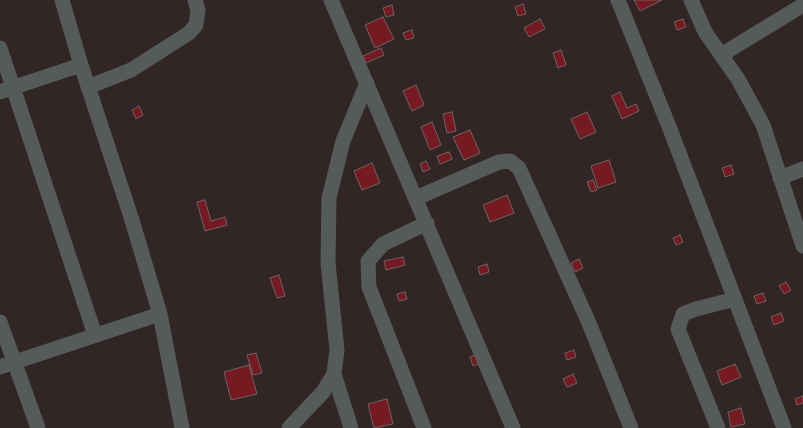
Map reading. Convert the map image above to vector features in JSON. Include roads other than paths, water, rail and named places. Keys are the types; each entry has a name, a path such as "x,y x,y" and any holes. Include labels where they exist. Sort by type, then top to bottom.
{"street":[{"path":"62,0 88,87 131,216 160,314 182,428"},
{"path":"88,87 131,70 189,32 196,25 198,10 195,0"},
{"path":"331,0 513,428"},
{"path":"618,0 670,129 784,428"},
{"path":"690,0 705,32 738,79 763,125 803,246"},
{"path":"721,55 803,5"},
{"path":"0,48 7,89 96,335"},
{"path":"7,89 81,65"},
{"path":"289,428 323,392 334,374 337,350 328,263 329,198 342,141 367,83"},
{"path":"416,198 499,162 510,161 519,168 589,323 631,428"},
{"path":"780,178 803,169"},
{"path":"424,428 370,287 368,261 384,244 426,223"},
{"path":"718,428 678,329 683,314 735,300"},
{"path":"0,367 160,314"},
{"path":"0,322 38,428"},
{"path":"334,374 351,428"}]}
